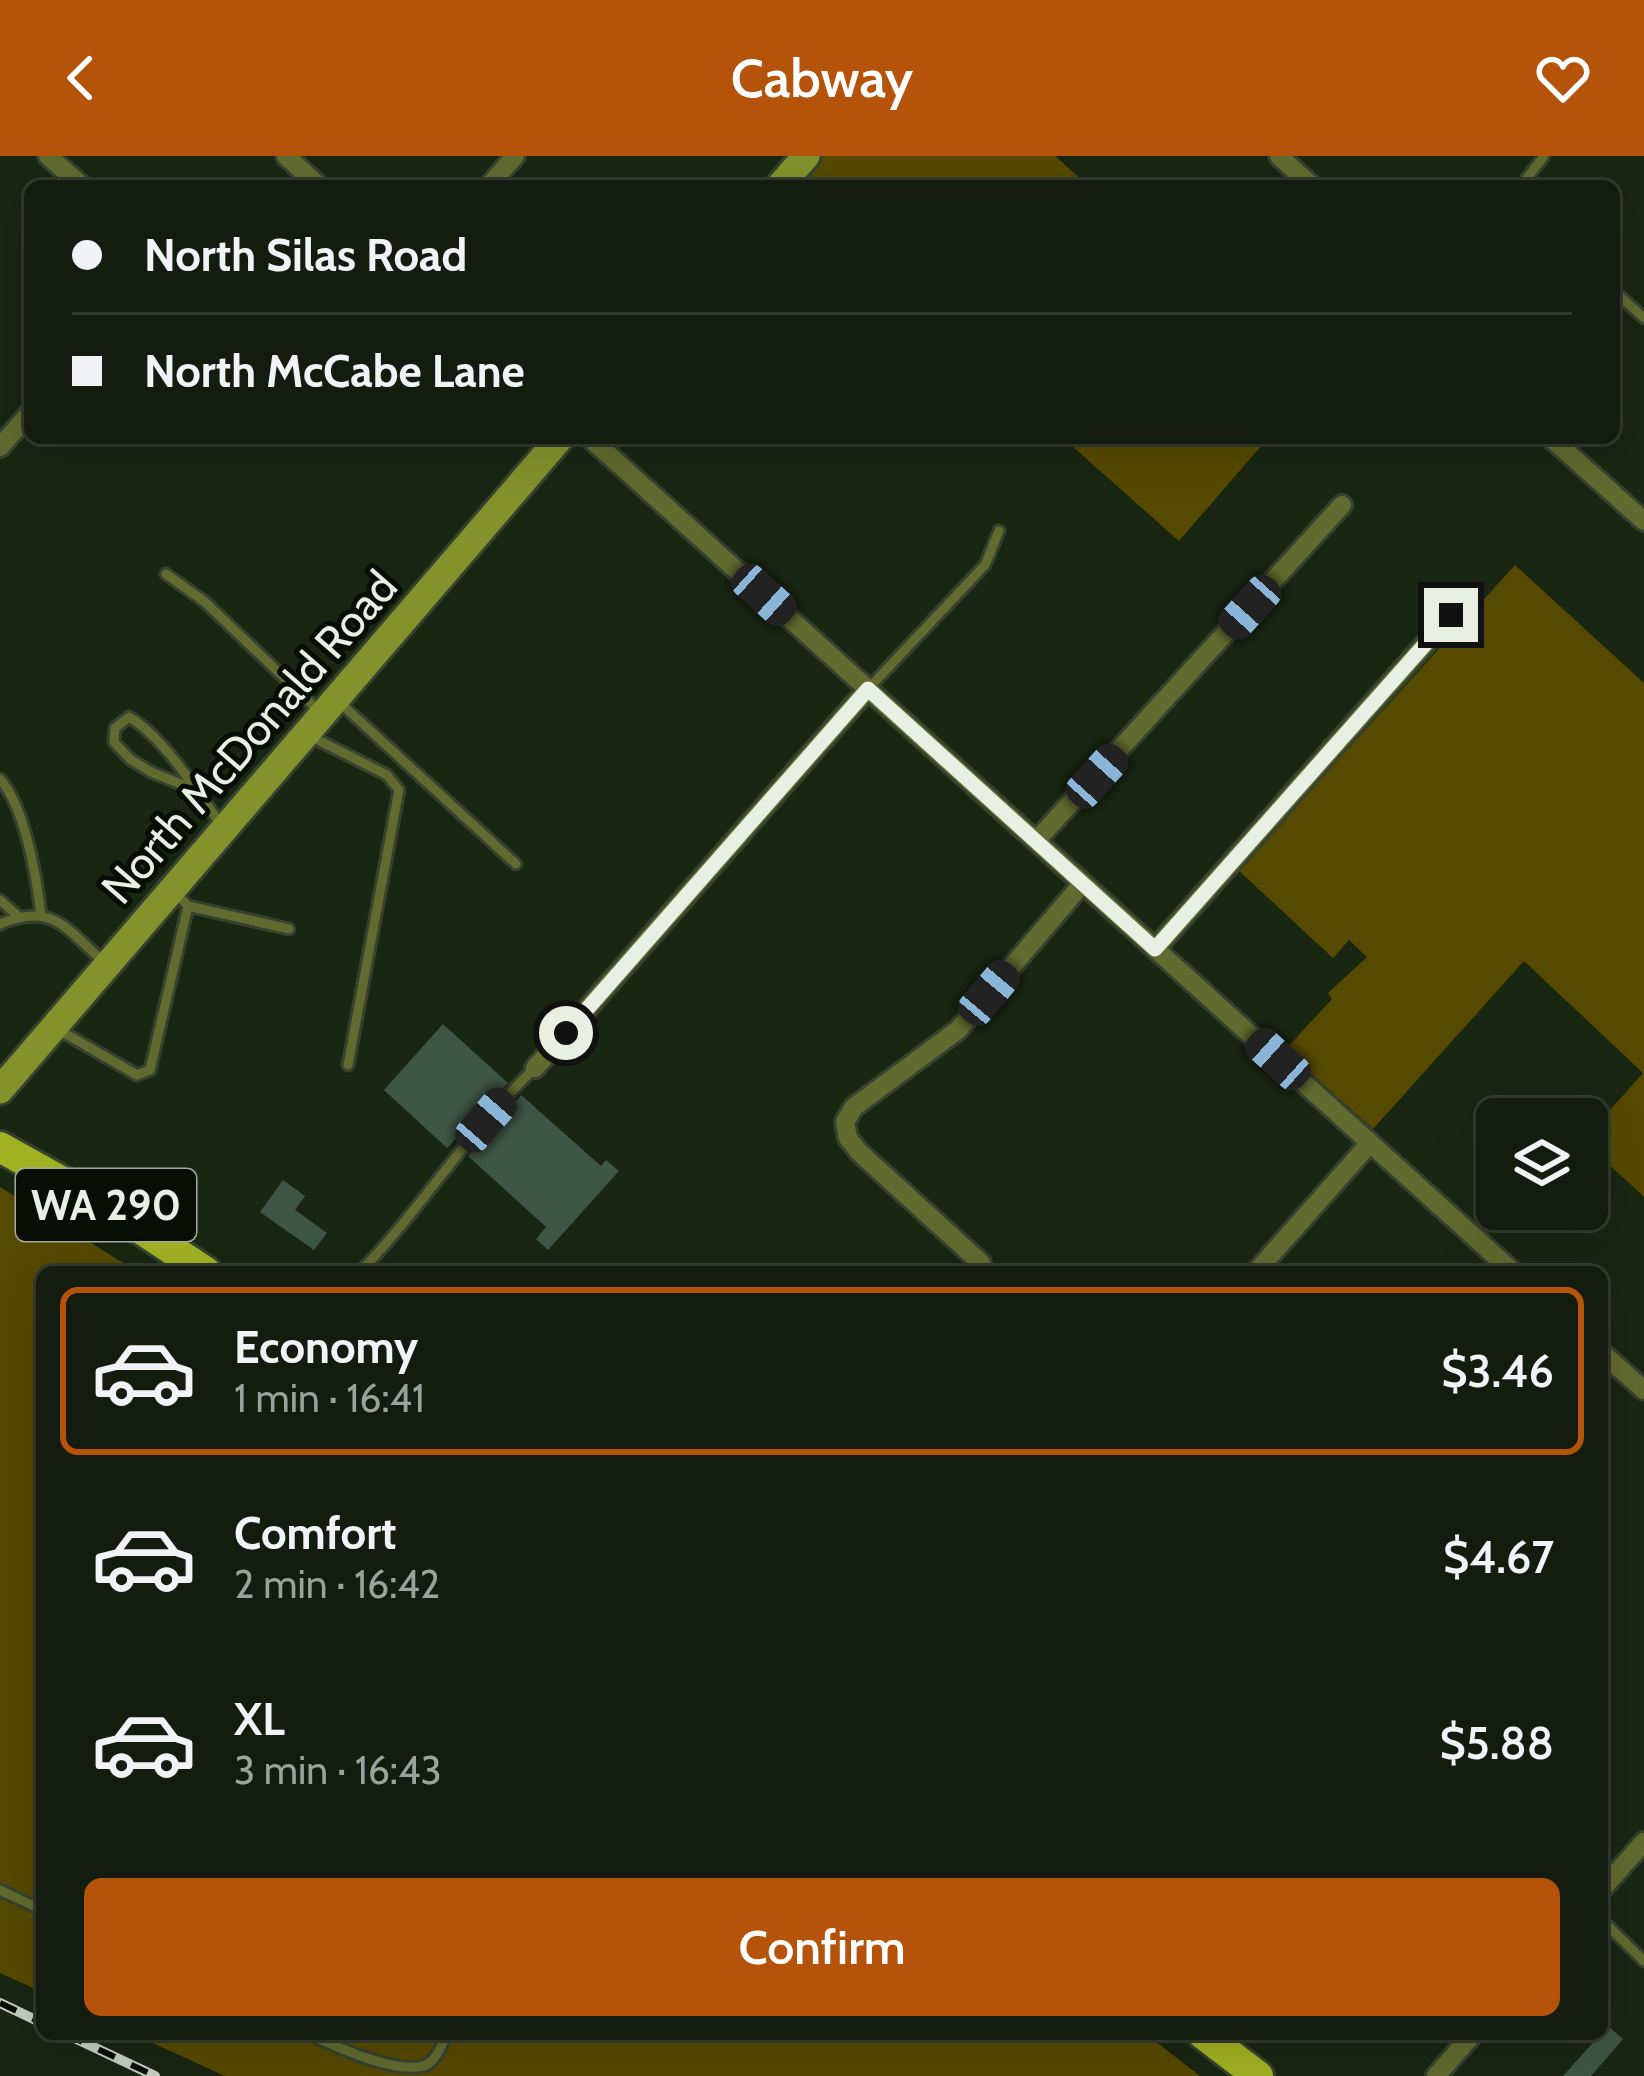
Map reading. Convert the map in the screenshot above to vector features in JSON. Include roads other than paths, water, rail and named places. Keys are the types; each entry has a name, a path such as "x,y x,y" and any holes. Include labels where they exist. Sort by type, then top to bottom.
{"main road":[{"name":"WA 290","path":"0,1147 106,1206 197,1266"},
{"path":"1211,2040 1258,2076"}],"street":[{"path":"48,156 75,180"},
{"path":"286,156 312,180"},
{"path":"494,180 515,156"},
{"path":"785,180 806,156"},
{"path":"1279,156 1305,180"},
{"path":"0,447 24,420"},
{"name":"North McDonald Road","path":"0,1090 108,965 181,898 225,831 555,444"},
{"path":"597,444 1506,1266"},
{"path":"1559,444 1644,521"},
{"path":"1036,841 1342,506"},
{"path":"1155,949 1451,615"},
{"path":"536,1068 868,689"},
{"path":"977,1266 860,1152 848,1138 845,1122 854,1107 958,1030 1082,884"},
{"path":"1261,1266 1370,1143"},
{"path":"1608,1358 1644,1390"},
{"path":"1608,1882 1644,1842"},
{"path":"1436,2076 1468,2040"}],"lane":[{"path":"1526,180 1544,156"},
{"path":"1620,296 1644,318"},
{"path":"868,689 985,566 999,531"},
{"path":"166,574 205,602 280,670 399,790 348,1065"},
{"path":"195,790 130,759 114,742 115,728 129,717 145,726 195,790 225,831"},
{"path":"323,717 516,864"},
{"path":"0,779 8,788 27,842 41,916"},
{"path":"54,1027 137,1075 150,1070 181,898 289,929"},
{"path":"0,900 19,916"},
{"path":"0,924 30,913 56,920 108,965"},
{"path":"365,1266 440,1181 472,1136 536,1068"},
{"path":"0,1890 36,1907"},
{"path":"1608,1926 1644,1960"},
{"path":"322,2040 385,2066 410,2069 424,2067 444,2040"}],"railway":[{"path":"0,2003 36,2020"},
{"path":"79,2040 155,2076"}]}
